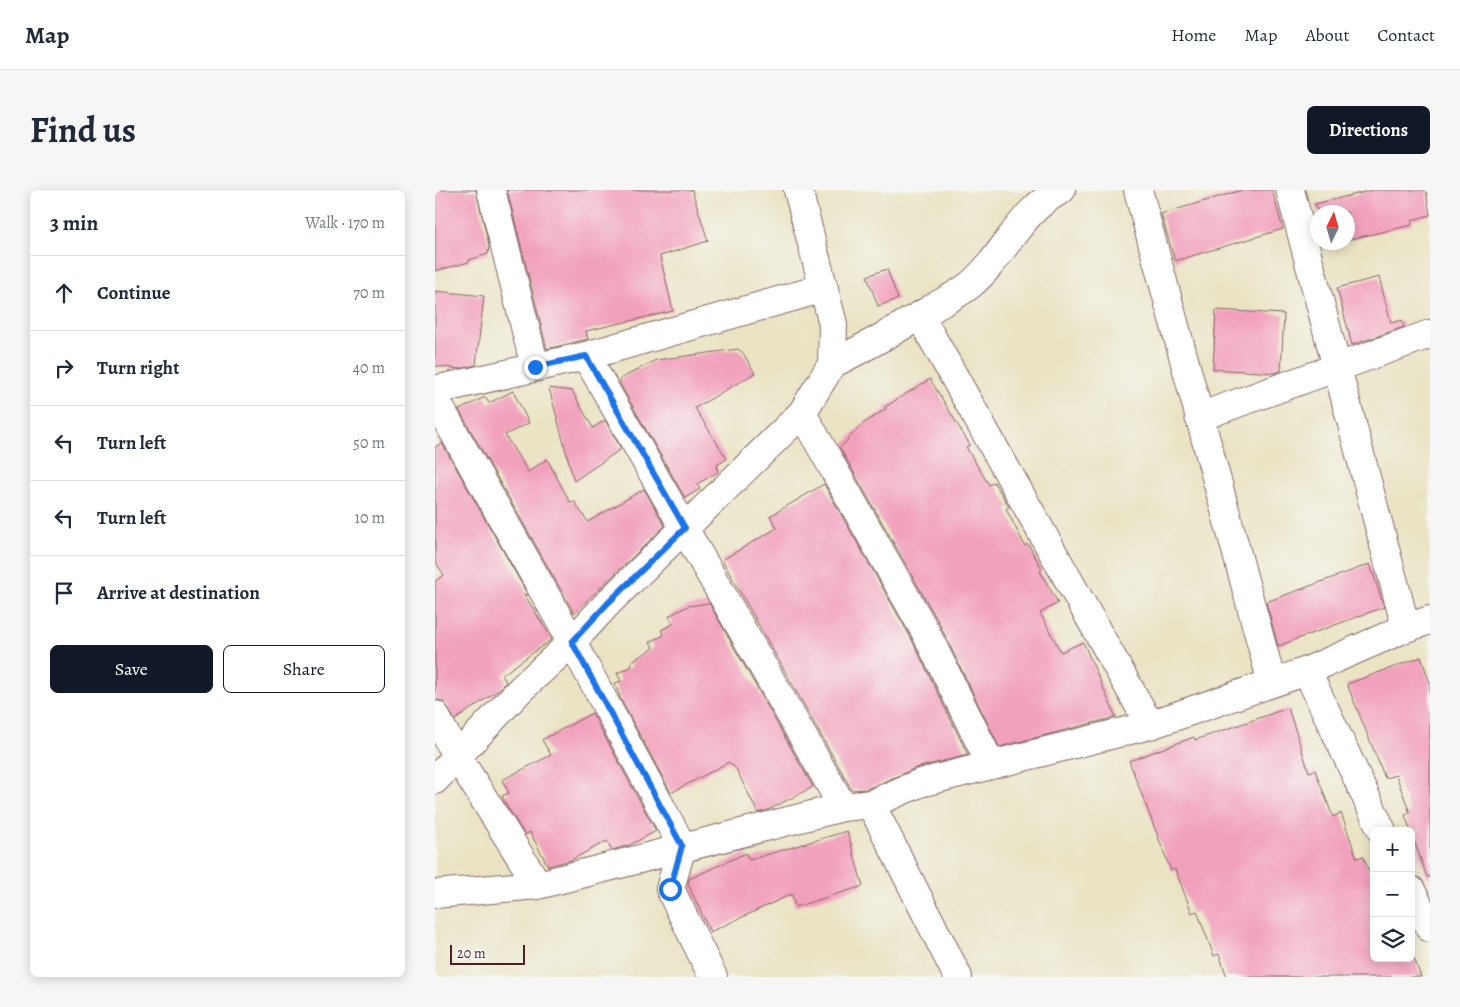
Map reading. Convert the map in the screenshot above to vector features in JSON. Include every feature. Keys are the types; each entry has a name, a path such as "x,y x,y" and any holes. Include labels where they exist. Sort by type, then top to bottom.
{"street":[{"path":"491,190 535,367"},
{"path":"435,780 521,689 572,642 608,603 801,413 832,364 833,324 798,190"},
{"path":"832,364 870,345 971,285 1005,246 1019,224 1044,199 1061,190"},
{"path":"1138,190 1272,683"},
{"path":"435,894 538,884 682,846 843,807 871,804 920,783 1150,725 1307,671 1418,624 1338,366 1290,190"},
{"path":"435,390 586,356 824,288"},
{"path":"920,316 1150,725"},
{"path":"1199,417 1430,334"},
{"path":"586,356 843,807"},
{"path":"435,399 572,642 682,846 670,889 713,977"},
{"path":"801,413 925,631 991,765"},
{"path":"1307,671 1381,827"},
{"path":"435,715 457,756 538,884"},
{"path":"871,804 958,977"},
{"path":"1415,898 1430,928"}],"building":[{"path":"435,190 476,190 489,246 488,254 469,260 469,262 435,271"},
{"path":"507,190 692,190 708,241 660,256 673,311 586,331 588,339 547,349"},
{"path":"1242,190 1272,190 1283,229 1175,261 1161,214"},
{"path":"1373,190 1426,190 1430,215 1412,220 1412,225 1355,238 1355,205 1315,204"},
{"path":"887,269 898,299 878,306 867,276"},
{"path":"1379,277 1391,323 1402,320 1404,327 1352,345 1337,288"},
{"path":"435,291 484,296 476,365 459,369 435,366"},
{"path":"1216,310 1284,314 1281,371 1275,373 1213,369"},
{"path":"738,349 743,353 755,373 695,408 727,459 717,465 718,472 697,484 700,489 685,498 620,384 620,379 656,360"},
{"path":"930,379 970,445 966,447 989,485 994,482 1009,507 1006,509 1025,546 1028,544 1042,569 1040,571 1058,603 1040,613 1061,652 1083,642 1116,717 999,747 939,623 840,448 861,425 886,409 885,407"},
{"path":"549,388 572,391 593,428 605,420 621,449 574,481"},
{"path":"513,391 529,423 505,435 528,472 547,459 570,502 574,501 588,522 644,489 665,526 574,613 459,410 485,397 489,403"},
{"path":"442,443 528,595 524,594 552,639 502,675 506,682 497,691 455,720 444,702 435,699 435,581 444,575 435,561 435,447"},
{"path":"824,484 911,638 968,755 916,768 867,789 852,790 722,560 777,528 770,516"},
{"path":"1370,564 1384,607 1278,646 1266,602"},
{"path":"709,603 813,787 768,810 758,813 736,769 729,762 671,793 620,698 615,683 621,681 617,673 631,667 632,661 654,648 650,642 664,635 661,630 673,624 669,616 688,606"},
{"path":"1421,657 1430,683 1430,877 1427,877 1415,843 1415,827 1409,827 1405,815 1410,813 1396,775 1385,778 1347,684"},
{"path":"1288,708 1309,772 1315,770 1333,817 1341,813 1357,858 1363,856 1370,874 1370,962 1415,961 1421,977 1227,977 1219,954 1214,956 1197,911 1192,913 1175,869 1171,871 1129,761 1194,737 1195,740"},
{"path":"592,713 656,831 630,845 612,850 607,841 571,860 548,866 530,832 525,835 507,806 502,796 509,793 502,780 551,755 542,740"},
{"path":"847,831 863,886 795,907 792,894 710,932 688,884 689,879 746,853 749,860"}],"route":[{"path":"535,367 586,356 685,528 608,603 572,642 682,846 670,889"}]}
